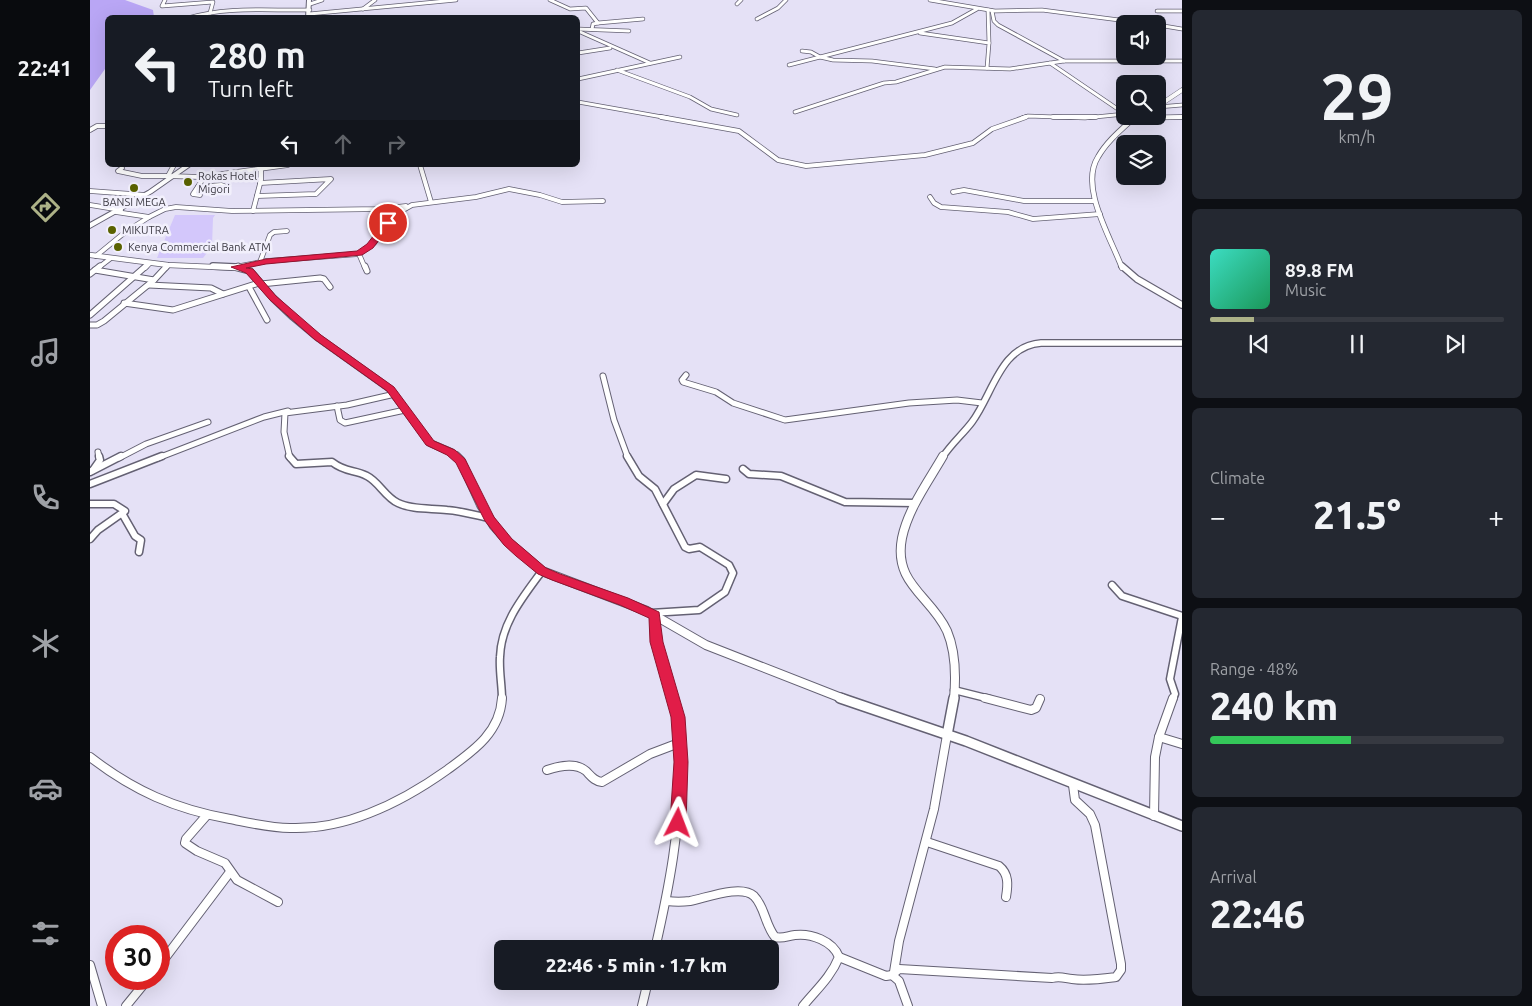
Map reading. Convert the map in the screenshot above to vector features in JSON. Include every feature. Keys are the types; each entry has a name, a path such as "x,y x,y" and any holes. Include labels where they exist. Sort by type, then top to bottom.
{"highway":[{"path":"309,14 310,2"},
{"path":"90,226 145,195 186,167"}],"street":[{"path":"165,0 162,6 213,2 210,12"},
{"path":"310,2 322,0"},
{"path":"363,9 375,0"},
{"path":"199,15 210,12 309,14 456,0"},
{"path":"550,0 570,9 586,8 598,23"},
{"path":"737,4 741,0"},
{"path":"757,19 778,8 786,0"},
{"path":"930,0 992,11 1042,10 1116,20"},
{"path":"789,65 918,33 959,20 977,9"},
{"path":"987,68 989,43 988,10"},
{"path":"992,11 994,21 998,25 1064,61"},
{"path":"1157,11 1182,11"},
{"path":"592,29 593,24 598,23 643,19"},
{"path":"1166,26 1182,29"},
{"path":"580,31 592,29 629,31"},
{"path":"580,32 611,48 650,63"},
{"path":"918,33 989,43"},
{"path":"580,53 611,48"},
{"path":"802,51 811,52 820,58 838,61 872,61 937,69"},
{"path":"580,79 680,57"},
{"path":"795,112 937,69 950,67 1013,69 1064,61 1182,61"},
{"path":"1050,62 1116,108"},
{"path":"617,70 690,96 711,109 737,115"},
{"path":"1166,101 1182,90"},
{"path":"580,102 739,131 748,135 781,162 806,166 925,155 973,143 992,129 1028,116 1091,117 1116,115"},
{"path":"580,107 586,104"},
{"path":"1166,106 1182,105"},
{"path":"1166,117 1182,117"},
{"path":"1126,125 1097,158 1092,179 1094,201 1108,228 1123,269 1182,304"},
{"path":"90,130 97,126 105,126"},
{"path":"170,177 173,167"},
{"path":"122,168 118,171 124,174 160,177 200,177 263,167 252,210"},
{"path":"421,167 431,202"},
{"path":"200,177 202,180 193,194 200,195"},
{"path":"256,196 316,194 331,180 260,183"},
{"path":"198,187 222,185 223,190"},
{"path":"92,255 149,217 165,209 176,207 226,211 380,209 476,197 509,189 564,202 603,201"},
{"path":"90,190 145,195"},
{"path":"953,192 965,190 1024,201 1094,201"},
{"path":"930,197 934,203 941,207 1008,212 1033,219 1100,214"},
{"path":"90,205 149,217"},
{"path":"92,255 168,265 235,267 260,262 359,254 370,246 391,218 409,205"},
{"path":"260,262 270,235 274,232 287,231"},
{"path":"359,254 367,271"},
{"path":"90,274 111,258"},
{"path":"90,315 150,263"},
{"path":"90,325 101,323 149,285 168,265"},
{"path":"235,267 250,271 260,284 293,317 317,337 384,384 395,394 430,443 451,452 461,462 489,518 508,542 542,571 652,614 726,654 835,696 1016,760 1073,785 1182,826"},
{"path":"95,270 154,280"},
{"path":"124,303 170,311 260,284 320,278 324,279 330,287"},
{"path":"149,285 212,288 223,294"},
{"path":"249,286 267,320"},
{"path":"893,974 899,941 927,842 952,713 954,690 952,649 948,632 913,587 901,563 901,542 906,523 915,503 946,452 973,421 1008,361 1020,349 1027,345 1054,343 1182,343"},
{"path":"686,375 682,380 683,382 716,392 733,403 785,420 909,403 961,400 982,404"},
{"path":"603,376 614,420 627,456 639,476 655,489 685,547 688,549 700,547 729,565 733,575 729,586 722,595 699,610 652,614"},
{"path":"90,484 264,417 337,406 395,394"},
{"path":"337,406 340,420 345,423 405,410"},
{"path":"288,412 284,415 285,442 290,460 294,463 335,463 342,470 364,474 373,479 385,494 399,504 448,510 489,518"},
{"path":"92,471 146,444 208,422"},
{"path":"98,452 100,460"},
{"path":"100,460 110,462"},
{"path":"92,471 100,460"},
{"path":"743,469 749,474 778,475 845,502 915,503"},
{"path":"663,504 676,488 697,474 726,479"},
{"path":"90,504 118,505 125,510 123,515 98,530 90,539"},
{"path":"123,515 135,536 142,541 139,552"},
{"path":"90,757 112,775 148,796 174,807 268,826 306,828 353,818 396,801 430,783 477,747 498,721 502,705 499,666 503,635 518,604 542,571"},
{"path":"1112,585 1122,596 1182,616 1170,679 1175,694 1159,738 1154,769 1154,816"},
{"path":"652,614 656,642 678,717 681,762 677,838 667,901 657,940"},
{"path":"954,690 1031,710 1036,708 1040,699"},
{"path":"1159,738 1182,744"},
{"path":"547,770 564,766 578,767 586,771 595,781 602,782 650,754 680,743"},
{"path":"839,957 850,960 877,974 886,976 893,974 899,969 1052,978 1060,976 1083,980 1108,979 1119,975 1121,964 1095,825 1090,814 1075,800 1073,785"},
{"path":"207,815 186,839 185,843 225,863 237,880 278,902"},
{"path":"927,842 1001,867 1007,877 1006,897"},
{"path":"170,951 230,872"},
{"path":"667,901 693,901 737,891 748,892 755,898 764,921 776,937 784,938 797,935 820,940 836,950 839,957"},
{"path":"803,1006 827,980 839,957"},
{"path":"90,965 102,1006"},
{"path":"893,974 899,981 908,1006"},
{"path":"126,1006 139,990"},
{"path":"642,1006 646,990"}],"shaded area":[{"path":"90,0 125,0 153,10 154,15 105,15 105,69 90,90"},
{"path":"175,215 215,215 213,218 212,246 203,258 157,258"}],"place":[{"name":"Rokas Hotel Migori","path":"188,182"},
{"name":"BANSI MEGA","path":"134,188"},
{"name":"MIKUTRA","path":"112,230"},
{"name":"Kenya Commercial Bank ATM","path":"118,247"}],"route":[{"path":"388,223 370,246 359,254 266,261 235,267 250,271 273,298 293,317 317,337 384,384 395,394 430,443 451,452 461,462 494,526 520,553 542,571 624,602 655,616 656,642 678,717 681,762 678,823"}]}
